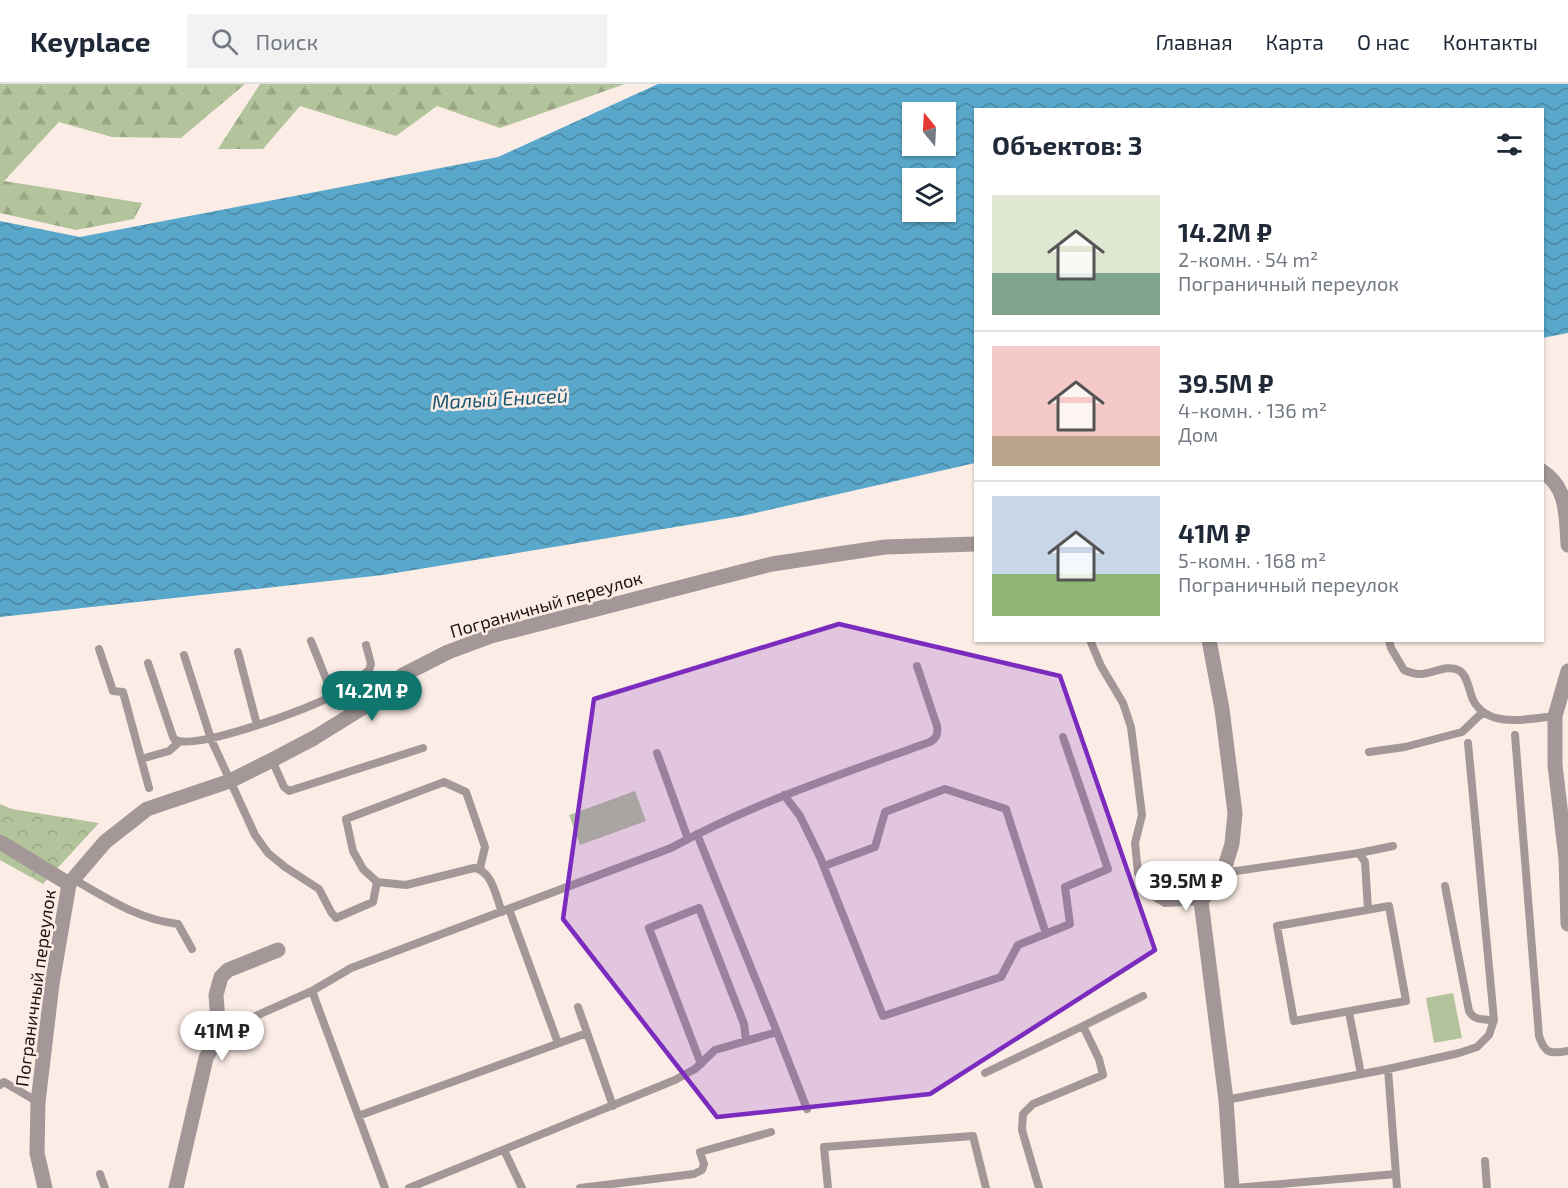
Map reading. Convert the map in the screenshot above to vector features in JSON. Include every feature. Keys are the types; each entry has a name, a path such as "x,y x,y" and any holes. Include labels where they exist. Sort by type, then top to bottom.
{"street":[{"path":"1544,472 1562,488 1568,546"},
{"name":"Пограничный переулок","path":"45,1188 37,1153 38,1102 52,984 71,882 105,842 147,809 230,780 272,760 314,738 364,707 403,675 448,652 491,636 772,564 885,547 974,544"},
{"path":"1209,642 1222,709 1235,813 1233,844 1223,873 1201,901 1226,1100 1234,1188"},
{"path":"1568,671 1555,716 1555,765 1567,859 1568,924"},
{"path":"0,842 71,882"},
{"path":"176,1188 206,1058 219,1035 216,995 221,978 228,970 278,950"}],"lane":[{"path":"311,642 333,696"},
{"path":"1091,642 1101,666 1123,703 1131,727 1142,815 1135,843 1138,873 1150,894 1165,903 1201,901"},
{"path":"1389,642 1390,648 1404,670 1418,674 1452,668 1459,670 1465,677 1474,701 1482,712 1500,720 1555,716"},
{"path":"141,759 169,751 178,742 211,739 257,725 333,696 369,670 366,645"},
{"path":"99,649 113,691 123,692 149,788"},
{"path":"238,652 257,725"},
{"path":"184,655 211,739 255,835 268,853 291,872 319,889 336,918 373,902 376,882"},
{"path":"148,663 173,737 178,742"},
{"path":"219,1035 224,1030 312,991 351,968 671,848 784,795 930,742 938,733 937,726 917,666"},
{"path":"1369,752 1405,747 1462,732 1482,712"},
{"path":"1515,735 1539,1036 1543,1047 1553,1053 1568,1052"},
{"path":"784,795 800,816 824,866 883,1016 1001,977 1018,945 1070,924 1065,887 1108,869 1064,737"},
{"path":"1226,1100 1388,1069 1477,1047 1489,1035 1494,1020 1468,743"},
{"path":"272,760 284,787 289,791 423,748"},
{"path":"657,753 688,839"},
{"path":"480,868 485,847 466,792 444,782 346,819 353,850 363,869 376,882 406,885 474,868 480,868 488,875 506,910 558,1043"},
{"path":"824,866 875,847 885,812 945,789 971,796 1006,809 1046,934"},
{"path":"697,834 807,1110"},
{"path":"1223,873 1393,846"},
{"path":"1359,853 1365,862 1368,909"},
{"path":"71,882 136,914 159,922 178,924 192,949"},
{"path":"1446,886 1469,1011 1476,1019 1494,1020"},
{"path":"1389,906 1406,1001 1349,1011 1294,1021 1277,926 1389,906"},
{"path":"700,1064 649,928 699,908 744,1024 746,1040"},
{"path":"312,991 385,1188"},
{"path":"985,1073 1143,996"},
{"path":"578,1007 613,1106"},
{"path":"1349,1011 1361,1074"},
{"path":"1039,1188 1022,1130 1023,1114 1033,1104 1103,1075 1099,1059 1083,1026"},
{"path":"409,1188 675,1080 695,1069 715,1050 777,1032"},
{"path":"358,1116 587,1033"},
{"path":"1388,1069 1397,1188"},
{"path":"0,1085 4,1082 38,1102"},
{"path":"580,1188 694,1174 702,1170 704,1164 700,1152 771,1132"},
{"path":"828,1188 824,1147 973,1136 986,1188"},
{"path":"504,1150 522,1188"},
{"path":"1485,1161 1487,1188"},
{"path":"100,1174 105,1188"},
{"path":"1234,1188 1396,1174"}],"highlighted area":[{"path":"839,624 1060,676 1155,950 930,1094 717,1117 563,919 594,699"}],"green space":[{"path":"0,84 245,84 181,138 112,137 59,122 4,181 142,203 134,219 76,230 0,213"},
{"path":"260,84 625,84 500,128 437,106 396,136 300,106 263,149 218,149"},
{"path":"635,791 646,821 580,845 569,815"},
{"path":"0,804 12,809 99,823 43,884 0,860"},
{"path":"1453,993 1462,1038 1434,1043 1426,998"}],"water":[{"name":"Малый Енисей","path":"658,84 1568,84 1568,333 1544,338 1544,108 974,108 974,463 742,516 383,575 0,617 0,221 80,237 498,157"}]}
